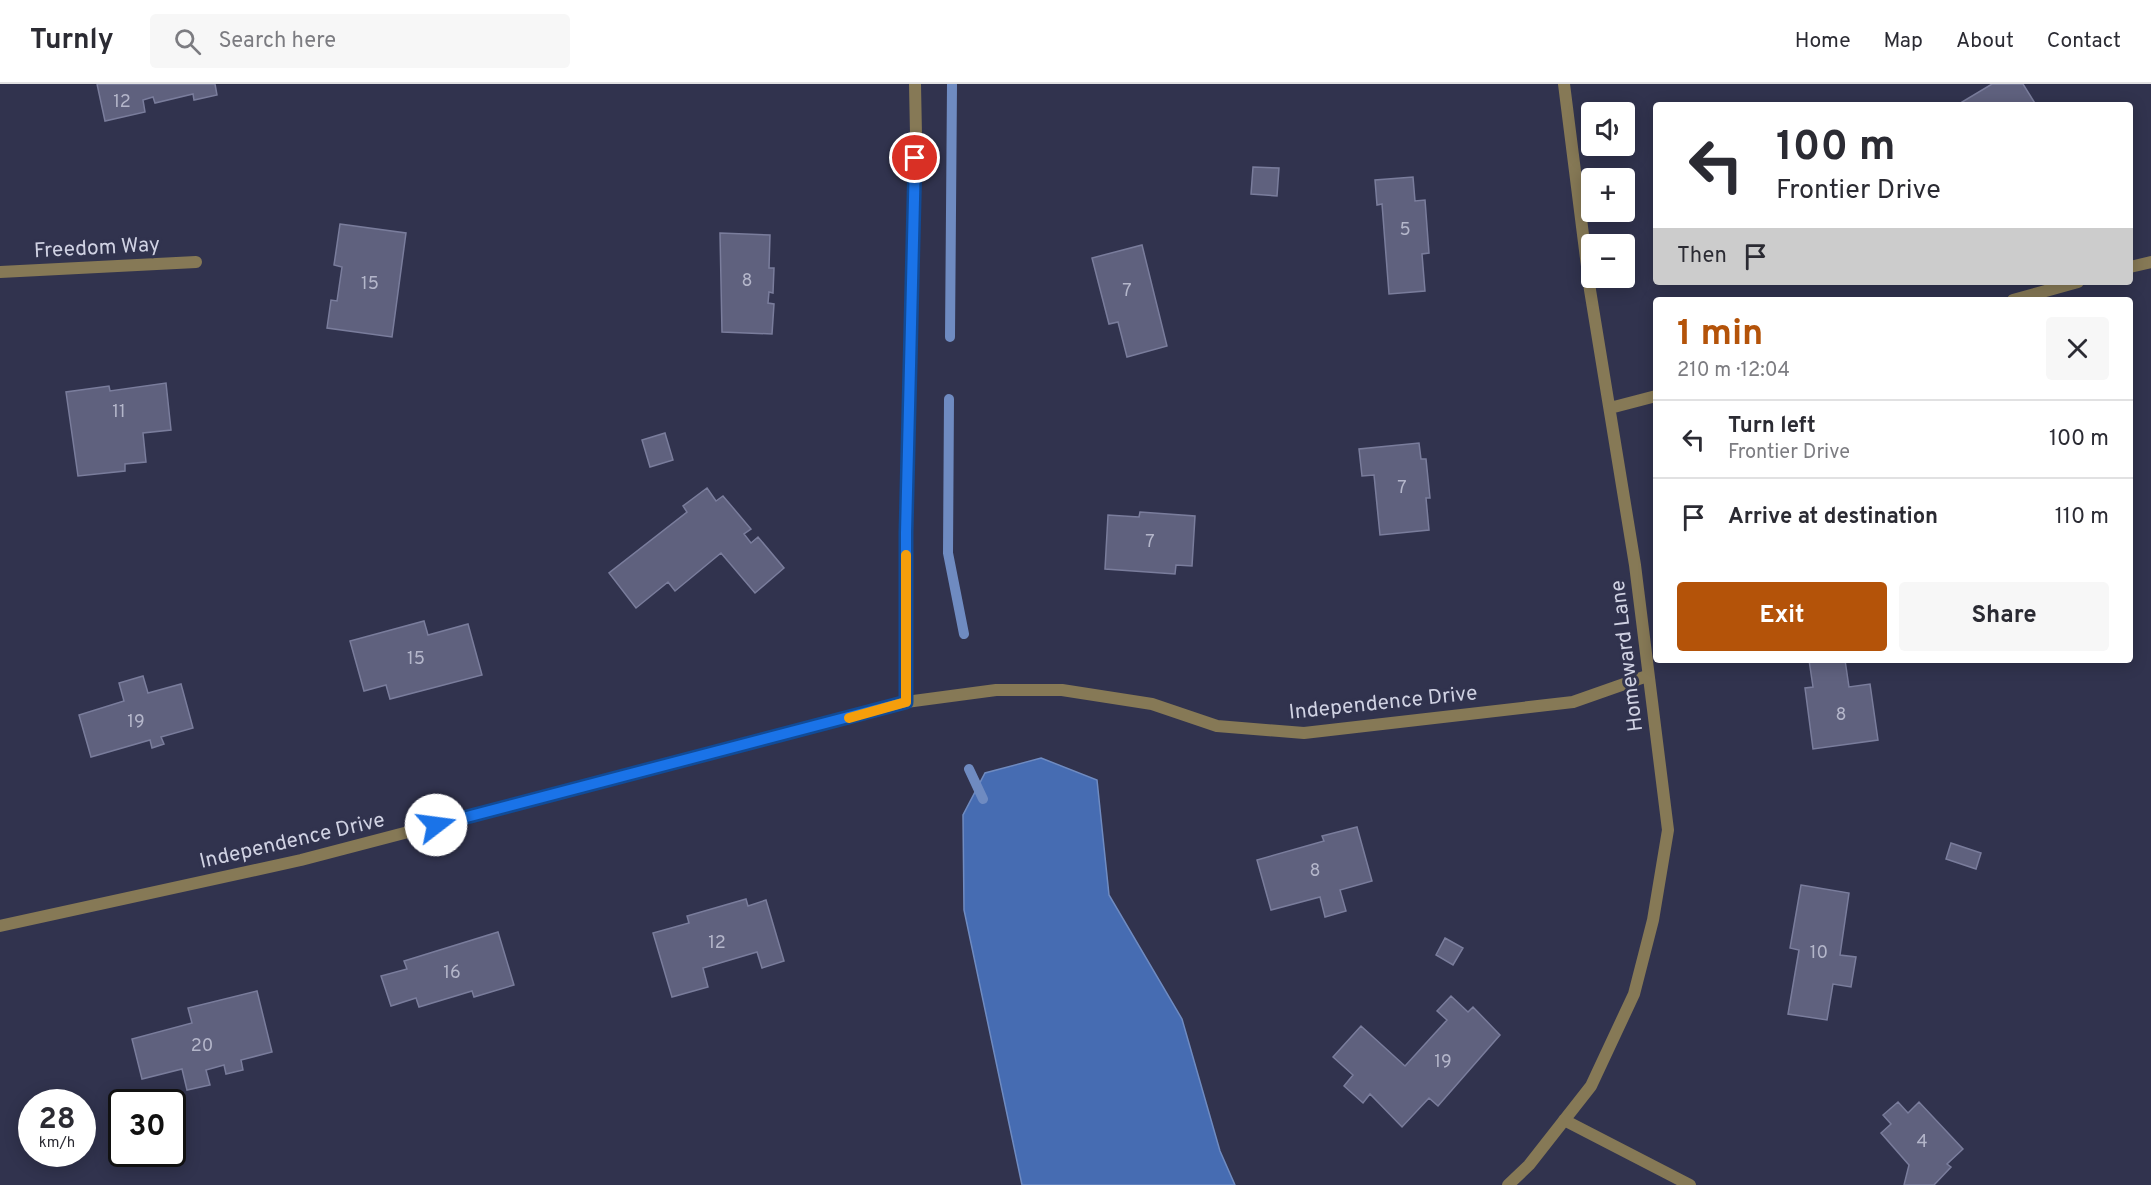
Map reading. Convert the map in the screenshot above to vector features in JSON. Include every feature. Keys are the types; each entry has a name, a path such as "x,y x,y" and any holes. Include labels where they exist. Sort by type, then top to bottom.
{"street":[{"path":"906,702 906,533 916,147 915,84"},
{"name":"Homeward Lane","path":"1508,1185 1529,1165 1591,1086 1634,994 1653,920 1668,830 1647,676 1635,565 1590,290 1564,84"},
{"name":"Freedom Way","path":"0,272 196,262"},
{"path":"2133,266 2151,262"},
{"path":"2024,297 2067,285"},
{"path":"1610,408 1653,397"},
{"name":"Independence Drive","path":"0,926 301,860 906,702 996,690 1062,690 1152,704 1217,726 1304,733 1572,702 1647,676"},
{"path":"1564,1120 1689,1185"}],"water":[{"path":"1041,758 1097,780 1109,895 1182,1019 1220,1151 1235,1185 1022,1185 964,910 963,815 985,773"}],"building":[{"path":"97,84 215,84 217,95 194,100 193,94 155,103 153,97 143,100 145,112 105,121"},
{"path":"1992,84 2023,84 2034,102 1962,102"},
{"path":"1253,167 1279,168 1277,196 1251,194"},
{"path":"1413,177 1415,201 1425,200 1429,253 1422,254 1425,291 1389,294 1382,204 1377,205 1375,180"},
{"path":"340,224 406,233 392,337 327,328 331,300 337,301 342,267 334,265"},
{"path":"720,233 770,235 769,268 774,268 773,293 769,292 768,303 774,304 772,334 722,332"},
{"path":"1142,245 1167,346 1127,357 1118,322 1109,324 1092,258"},
{"path":"166,383 171,430 143,433 146,462 125,464 125,471 78,476 66,392 109,386 110,391"},
{"path":"665,433 673,460 650,467 642,440"},
{"path":"1419,443 1421,459 1426,459 1430,498 1426,498 1429,530 1380,535 1374,475 1362,476 1359,449"},
{"path":"707,488 716,501 723,496 751,529 744,534 751,543 758,537 784,568 755,593 721,553 675,591 668,582 636,608 609,573 687,512 683,506"},
{"path":"1140,512 1195,516 1192,566 1176,565 1175,574 1105,569 1108,515 1139,517"},
{"path":"424,621 428,635 468,624 482,675 390,699 386,685 364,691 350,641"},
{"path":"1809,663 1845,663 1849,687 1870,684 1878,740 1813,749 1805,688 1813,687"},
{"path":"143,676 148,693 181,684 193,728 161,737 164,744 152,748 150,740 91,757 79,715 124,701 119,683"},
{"path":"1357,827 1372,881 1340,890 1346,911 1325,917 1320,897 1271,910 1257,860 1324,841 1322,836"},
{"path":"1951,843 1981,853 1976,869 1946,859"},
{"path":"1801,885 1849,893 1840,955 1856,957 1851,987 1833,984 1827,1020 1788,1014 1799,950 1790,948"},
{"path":"746,899 748,906 766,900 784,961 762,968 757,952 703,968 708,987 672,997 653,933 689,923 687,916"},
{"path":"498,932 514,985 474,997 472,991 419,1007 416,998 391,1006 381,976 407,969 404,961"},
{"path":"1445,938 1463,948 1453,965 1436,955"},
{"path":"257,991 272,1052 241,1060 243,1070 226,1074 224,1065 206,1070 210,1085 187,1090 182,1069 142,1079 132,1039 192,1023 188,1008"},
{"path":"1451,996 1468,1012 1473,1007 1500,1035 1438,1106 1429,1098 1402,1127 1370,1094 1363,1103 1344,1086 1353,1075 1333,1057 1361,1026 1405,1066 1447,1020 1437,1011"},
{"path":"1898,1102 1908,1113 1919,1102 1963,1149 1947,1164 1951,1167 1934,1185 1904,1185 1909,1165 1881,1133 1891,1124 1883,1115"}],"waterway":[{"path":"950,337 952,85"},
{"path":"949,399 948,553 964,634"},
{"path":"969,769 983,799"}],"slow traffic":[{"path":"849,718 906,702 906,555"}],"route":[{"path":"436,825 852,718 906,702 906,533 915,158"}]}
